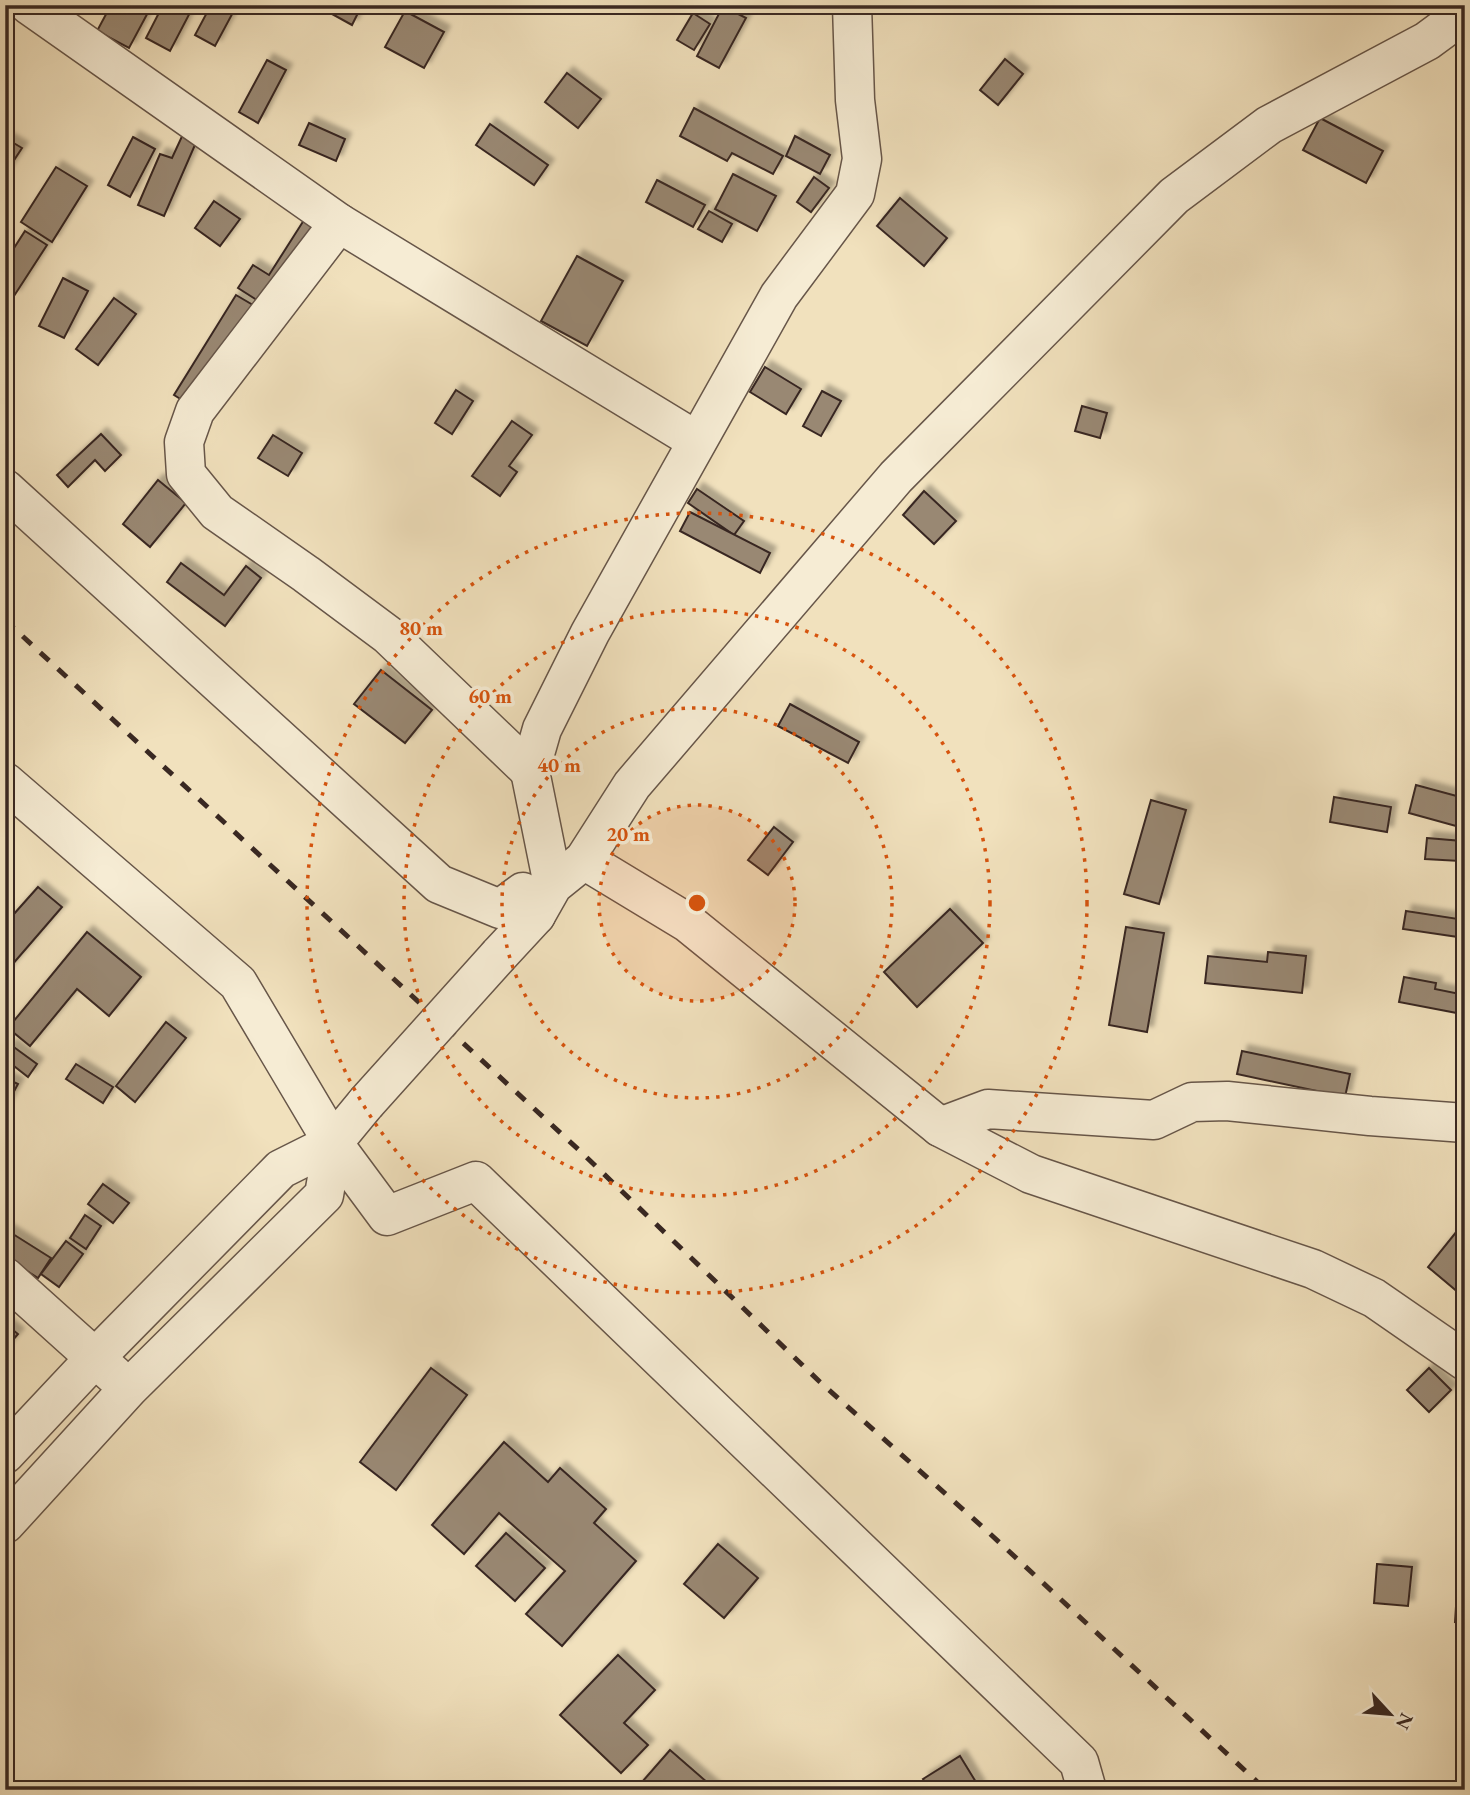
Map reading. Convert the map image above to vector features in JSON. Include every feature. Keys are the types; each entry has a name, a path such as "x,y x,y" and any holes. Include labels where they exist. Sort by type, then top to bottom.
{"street":[{"path":"29,5 339,223 697,441"},
{"path":"545,900 530,771 542,729 584,645 779,296 855,194 862,159 855,100 852,5"},
{"path":"5,1454 95,1358 281,1169 332,1143 584,859 632,786 896,477 1174,196 1269,125 1427,41 1465,13"},
{"path":"339,223 195,411 184,442 186,474 217,512 388,635 530,771"},
{"path":"5,489 439,884 500,909 523,892 545,900"},
{"path":"5,782 237,983 332,1143 387,1216 476,1181 1079,1762 1087,1790"},
{"path":"584,859 688,923 940,1127 1031,1174 1313,1269 1374,1298 1465,1360"},
{"path":"940,1127 988,1109 1154,1120 1192,1102 1227,1101 1465,1123"},
{"path":"5,1524 128,1388 324,1195 332,1143"},
{"path":"5,1277 128,1388"}],"building":[{"path":"111,5 152,5 129,48 97,31"},
{"path":"163,5 194,5 170,51 146,38"},
{"path":"211,5 237,5 215,46 195,35"},
{"path":"336,5 362,5 352,25 332,14"},
{"path":"723,6 746,18 719,68 697,56"},
{"path":"405,11 444,32 424,68 385,47"},
{"path":"693,13 710,24 694,50 677,40"},
{"path":"1005,59 1023,74 998,105 980,90"},
{"path":"267,60 286,70 258,123 239,112"},
{"path":"567,73 601,99 578,128 545,102"},
{"path":"694,108 783,156 773,174 732,153 727,161 680,136"},
{"path":"1320,118 1383,151 1366,183 1303,150"},
{"path":"309,123 345,139 336,161 299,145"},
{"path":"490,124 548,165 534,185 476,145"},
{"path":"184,132 198,138 164,216 138,205 160,154 172,158"},
{"path":"795,136 830,155 820,174 786,156"},
{"path":"133,137 155,149 130,197 108,185"},
{"path":"7,139 22,148 5,174 5,141"},
{"path":"56,167 87,186 52,242 21,222"},
{"path":"733,174 776,196 757,231 715,209"},
{"path":"814,177 829,188 811,212 797,202"},
{"path":"657,180 705,205 693,227 646,202"},
{"path":"900,198 947,238 924,266 877,226"},
{"path":"214,201 240,219 220,246 195,228"},
{"path":"709,211 732,224 722,242 698,229"},
{"path":"304,220 327,234 277,313 238,288 253,265 269,275"},
{"path":"25,231 47,245 14,296 5,291 5,262"},
{"path":"577,256 623,281 587,346 541,321"},
{"path":"63,278 88,291 64,338 39,326"},
{"path":"236,295 265,312 203,413 174,395"},
{"path":"114,298 136,314 98,365 76,349"},
{"path":"765,367 801,389 786,414 750,392"},
{"path":"456,390 473,401 452,434 435,423"},
{"path":"822,391 841,401 821,436 803,426"},
{"path":"1082,406 1107,413 1100,438 1075,431"},
{"path":"512,421 532,435 509,466 517,472 500,496 472,476"},
{"path":"101,434 121,455 105,471 95,460 68,487 57,475"},
{"path":"273,435 302,453 288,476 258,458"},
{"path":"158,480 186,503 150,547 123,524"},
{"path":"697,489 744,521 734,535 688,503"},
{"path":"924,491 956,521 934,544 903,515"},
{"path":"690,512 770,553 760,573 680,531"},
{"path":"181,563 224,595 246,566 261,578 225,626 167,582"},
{"path":"381,670 432,710 405,743 354,704"},
{"path":"790,704 859,742 848,763 778,726"},
{"path":"1416,785 1464,798 1456,826 1409,813"},
{"path":"1334,797 1391,807 1387,832 1330,822"},
{"path":"1151,800 1186,810 1159,904 1124,894"},
{"path":"774,827 793,842 768,875 748,860"},
{"path":"1427,838 1462,841 1460,861 1425,859"},
{"path":"38,887 62,907 5,973 5,924"},
{"path":"950,909 983,943 917,1007 884,972"},
{"path":"1406,911 1465,920 1465,938 1403,929"},
{"path":"1126,927 1164,933 1147,1032 1109,1025"},
{"path":"87,932 141,977 109,1016 77,989 30,1046 8,1028"},
{"path":"1268,952 1306,956 1302,993 1205,983 1208,956 1267,962"},
{"path":"1404,977 1436,983 1435,989 1465,995 1462,1014 1399,1002"},
{"path":"166,1022 186,1038 135,1102 116,1086"},
{"path":"11,1045 37,1064 28,1077 5,1059 5,1053"},
{"path":"1242,1051 1350,1074 1345,1097 1237,1074"},
{"path":"76,1064 113,1087 103,1103 66,1079"},
{"path":"5,1078 18,1084 5,1108"},
{"path":"103,1184 129,1203 113,1223 88,1204"},
{"path":"85,1215 101,1226 86,1249 70,1238"},
{"path":"5,1229 51,1258 38,1278 5,1257"},
{"path":"1457,1231 1465,1238 1465,1298 1428,1267"},
{"path":"66,1241 83,1254 59,1287 41,1274"},
{"path":"7,1325 18,1334 5,1349 5,1327"},
{"path":"431,1368 467,1395 396,1490 360,1462"},
{"path":"1429,1368 1451,1390 1429,1412 1407,1390"},
{"path":"504,1442 548,1482 560,1468 606,1509 594,1523 636,1561 562,1646 526,1614 565,1571 499,1513 464,1554 432,1525"},
{"path":"506,1533 545,1568 515,1601 476,1566"},
{"path":"718,1544 758,1578 724,1618 684,1584"},
{"path":"1377,1564 1412,1567 1408,1606 1374,1603"},
{"path":"1458,1575 1465,1575 1465,1623 1455,1622"},
{"path":"618,1655 655,1690 624,1723 648,1745 621,1773 560,1715"},
{"path":"670,1750 716,1790 635,1790"},
{"path":"960,1756 979,1787 975,1790 930,1790 923,1779"}],"railway":[{"path":"5,620 580,1151 820,1382 986,1530 1266,1790"}]}
